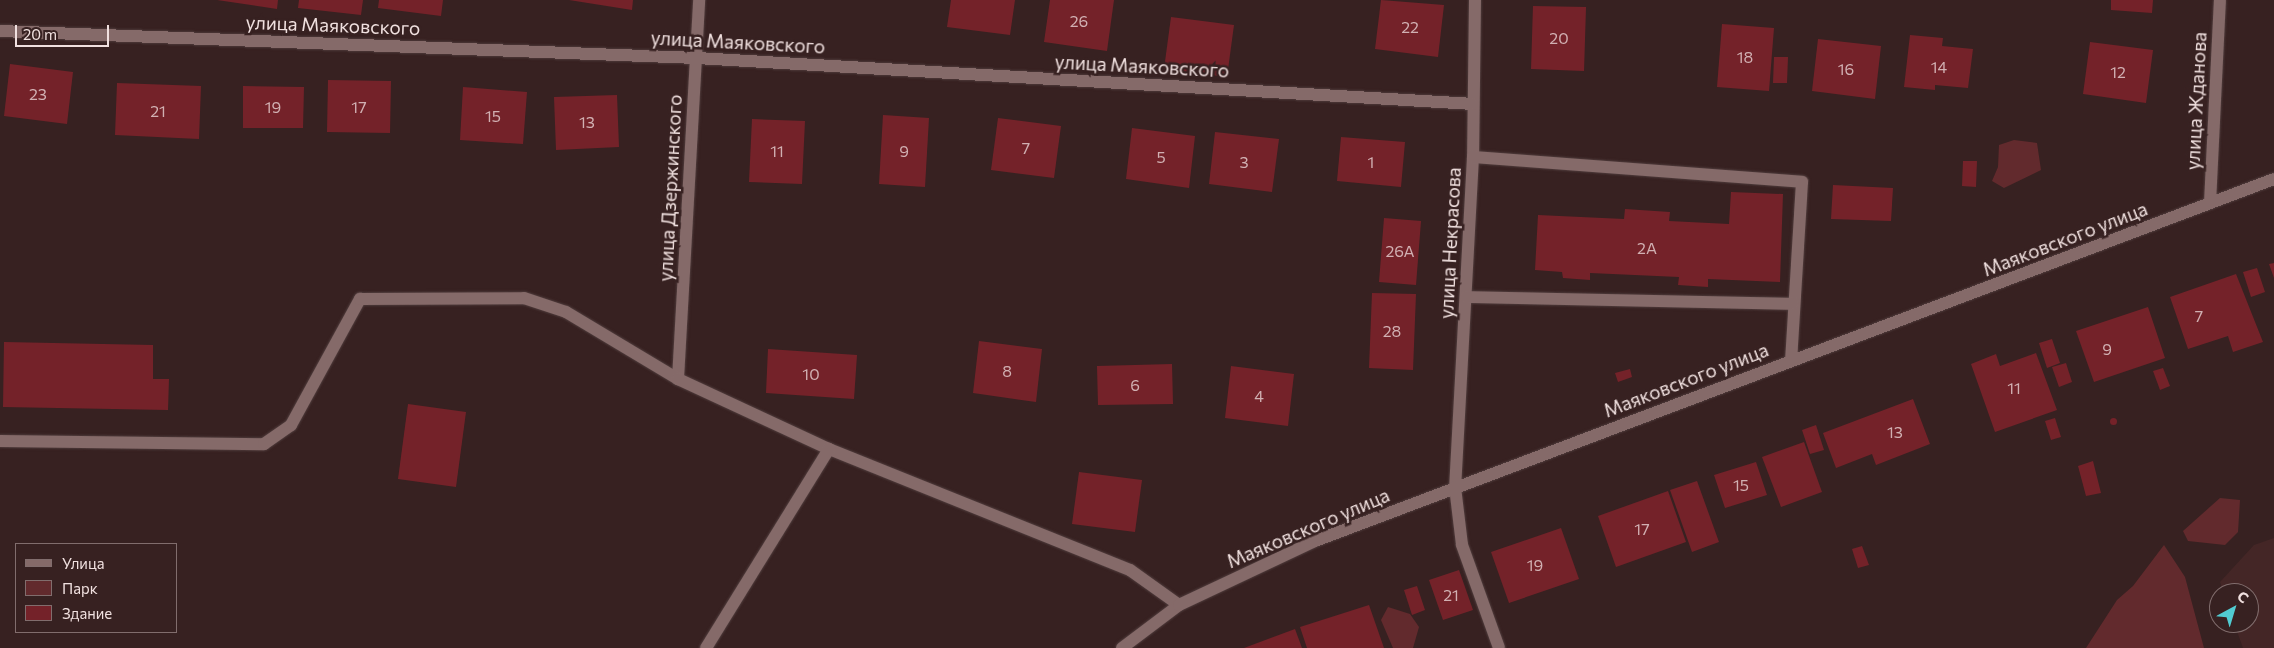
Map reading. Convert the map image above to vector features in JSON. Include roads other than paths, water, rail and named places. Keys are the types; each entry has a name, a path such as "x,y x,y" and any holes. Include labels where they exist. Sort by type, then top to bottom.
{"street":[{"name":"улица Дзержинского","path":"678,379 699,0"},
{"name":"улица Некрасова","path":"1475,0 1473,158 1455,487 1462,545 1499,648"},
{"name":"улица Жданова","path":"2210,203 2220,0"},
{"name":"улица Маяковского","path":"0,31 697,58 1473,104"},
{"path":"1473,158 1802,182 1790,361"},
{"name":"Маяковского улица","path":"1122,648 1180,605 1315,541 2274,179"},
{"path":"1466,296 1794,304"},
{"path":"0,441 264,444 291,425 360,299 524,298 566,312 678,379 829,449 1130,570 1180,605"},
{"path":"706,648 829,449"}]}
